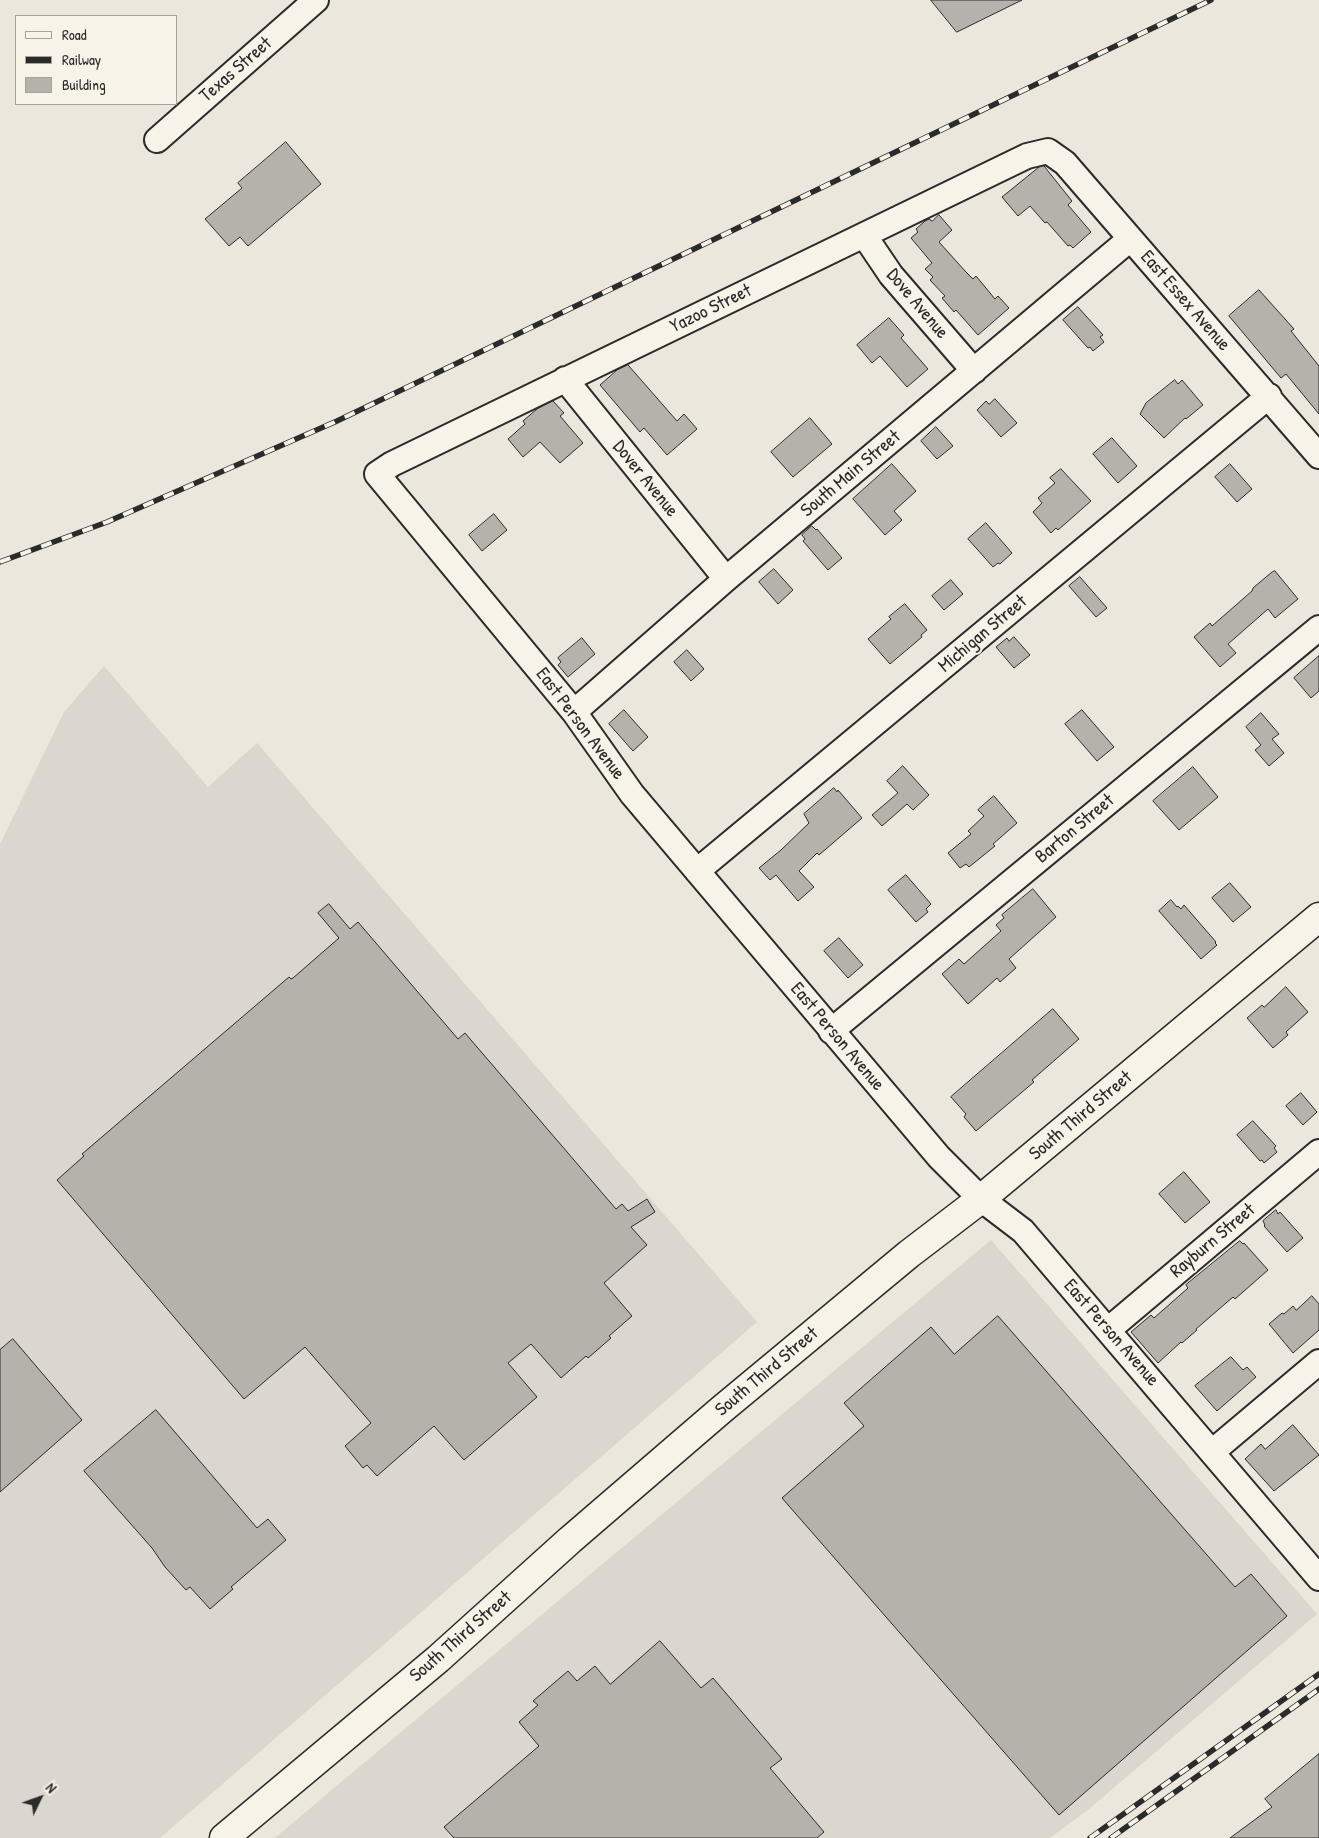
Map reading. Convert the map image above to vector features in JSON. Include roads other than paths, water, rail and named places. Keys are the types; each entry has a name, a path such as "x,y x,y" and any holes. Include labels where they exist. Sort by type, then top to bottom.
{"main road":[{"name":"South Third Street","path":"224,1838 438,1660 570,1540 721,1410 909,1254 981,1199 1319,916"}],"street":[{"name":"Texas Street","path":"157,140 316,0"},
{"name":"Yazoo Street","path":"377,474 392,464 565,379 1027,156 1048,151"},
{"name":"East Essex Avenue","path":"1048,151 1065,163 1269,396 1319,456"},
{"name":"Dove Avenue","path":"864,235 891,275 974,371"},
{"name":"South Main Street","path":"574,712 726,579 1130,239"},
{"name":"Dover Avenue","path":"565,379 726,579"},
{"name":"Michigan Street","path":"697,871 1269,396"},
{"name":"East Person Avenue","path":"377,474 574,712 632,794 831,1031 939,1157 981,1199 1023,1231 1319,1578"},
{"name":"Barton Street","path":"831,1031 1319,628"},
{"name":"Rayburn Street","path":"1108,1330 1319,1152"},
{"path":"1212,1452 1319,1362"}],"railway":[{"path":"0,562 107,522 337,421 1211,0"},
{"path":"1090,1838 1319,1674"},
{"path":"1111,1838 1319,1689"}]}
